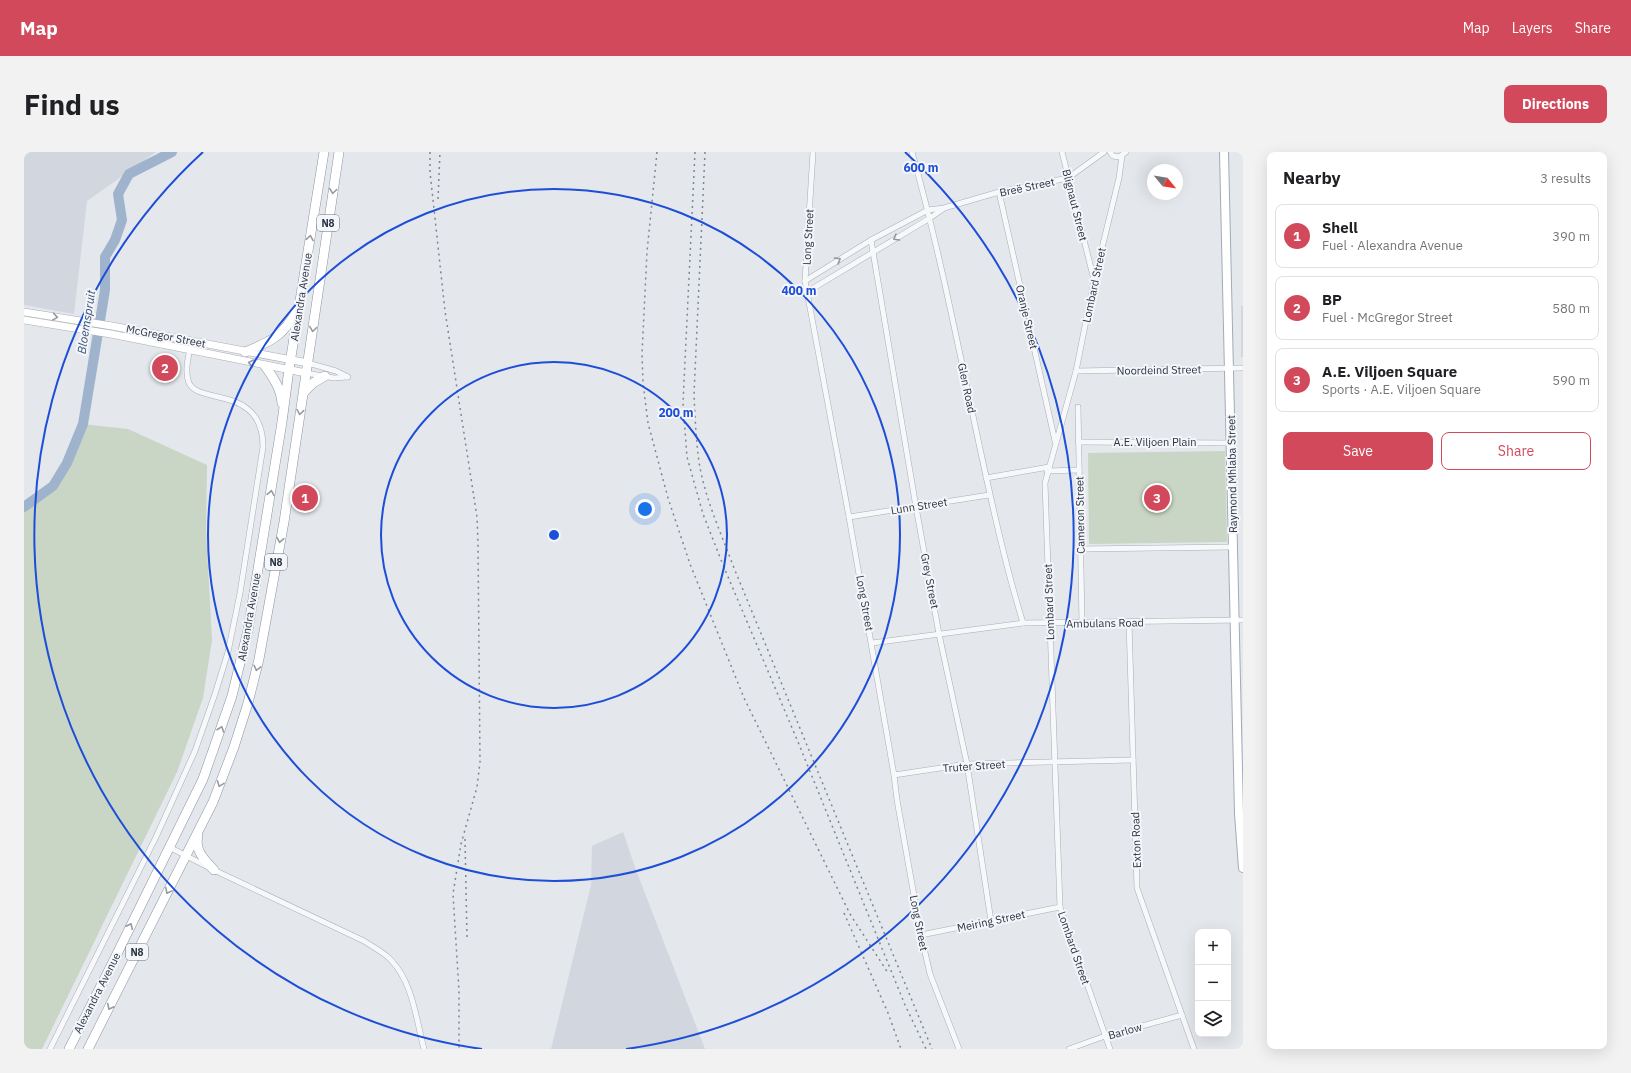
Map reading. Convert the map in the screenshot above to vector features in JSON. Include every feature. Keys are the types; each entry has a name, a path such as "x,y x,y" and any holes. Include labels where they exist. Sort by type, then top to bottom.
{"highway":[{"name":"Alexandra Avenue","path":"69,1049 203,779 232,696 241,662 282,422 290,360 324,152"},
{"name":"Alexandra Avenue","path":"88,1049 213,802 234,747 248,703 259,659 284,522 339,152"},
{"path":"246,352 279,336 288,326 299,308"},
{"path":"265,366 275,381 279,391 282,422"},
{"path":"303,393 313,383 325,376"},
{"path":"216,743 234,747"},
{"path":"200,828 197,841 199,851 214,870"}],"main road":[{"name":"Raymond Mhlaba Street","path":"1224,152 1233,547 1239,620 1239,814 1243,868"},
{"name":"McGregor Street","path":"24,312 112,326 308,364"},
{"name":"McGregor Street","path":"24,320 111,334 306,373"}],"street":[{"name":"Long Street","path":"813,152 805,280 872,643 897,800 921,935 932,982 959,1049"},
{"name":"Glen Road","path":"912,152 930,218 986,478 1010,581 1023,623"},
{"name":"Blignaut Street","path":"1062,152 1094,281"},
{"name":"Breë Street","path":"805,280 871,240 928,210 944,208 999,192 1068,178 1104,152"},
{"path":"1110,152 1113,156 1124,154"},
{"name":"Lombard Street","path":"1110,1049 1060,907 1045,483 1055,442 1076,371 1094,281 1124,154"},
{"name":"Oranje Street","path":"999,192 1055,442"},
{"name":"Breë Street","path":"807,292 930,218 944,208"},
{"name":"Grey Street","path":"871,240 916,507 967,764 991,921"},
{"path":"50,1049 156,837 188,769 215,694 228,652 240,593 262,454 262,437 256,420 245,408 229,399 198,392 191,386 187,373 192,341"},
{"path":"306,373 334,378 348,377 336,370 308,364"},
{"name":"Noordeind Street","path":"1076,371 1243,368"},
{"name":"Cameron Street","path":"1078,407 1082,623"},
{"name":"A.E. Viljoen Plain","path":"1078,442 1231,442"},
{"path":"986,478 1048,469 1079,470"},
{"name":"Lunn Street","path":"849,517 990,495"},
{"path":"1080,549 1233,547"},
{"name":"Ambulans Road","path":"872,643 1023,623 1049,624 1239,620"},
{"name":"Exton Road","path":"1129,622 1137,888 1194,1049"},
{"name":"Truter Street","path":"894,775 967,764 1133,760"},
{"path":"169,847 364,941 383,953 399,970 406,982 424,1049"},
{"name":"Meiring Street","path":"921,935 1060,907"},
{"name":"Barlow","path":"1069,1049 1106,1036 1182,1015"}],"shaded area":[{"path":"24,152 156,152 87,201 74,314 24,305"},
{"path":"1241,306 1243,306 1243,357 1241,357"},
{"path":"623,832 636,870 705,1049 551,1049 591,885 592,846"}],"green space":[{"path":"83,424 128,429 207,465 206,530 212,640 203,698 177,772 42,1049 24,1049 24,507 53,486 67,463"},
{"path":"1225,451 1227,542 1089,544 1088,453"}],"waterway":[{"name":"Bloemspruit","path":"24,507 53,486 67,463 83,424 105,290 105,257 115,240 122,220 118,194 129,174 172,152"}],"railway":[{"path":"430,152 430,172 445,311 477,517 478,543 480,762 477,787 461,844 453,894 459,991 459,1049"},
{"path":"438,199 440,152"},
{"path":"657,152 647,252 642,354 643,383 648,423 668,498 690,564 744,698 850,914 888,973"},
{"path":"695,152 683,403 687,457 703,514 723,565 798,742 905,1005 926,1049"},
{"path":"705,152 694,394 697,445 705,489 734,568 932,1049"},
{"path":"465,839 467,939"},
{"path":"844,913 888,1013 901,1049"}],"place":[{"name":"BP","path":"165,368"},
{"name":"Shell","path":"305,498"},
{"name":"A.E. Viljoen Square","path":"1157,498"}]}
